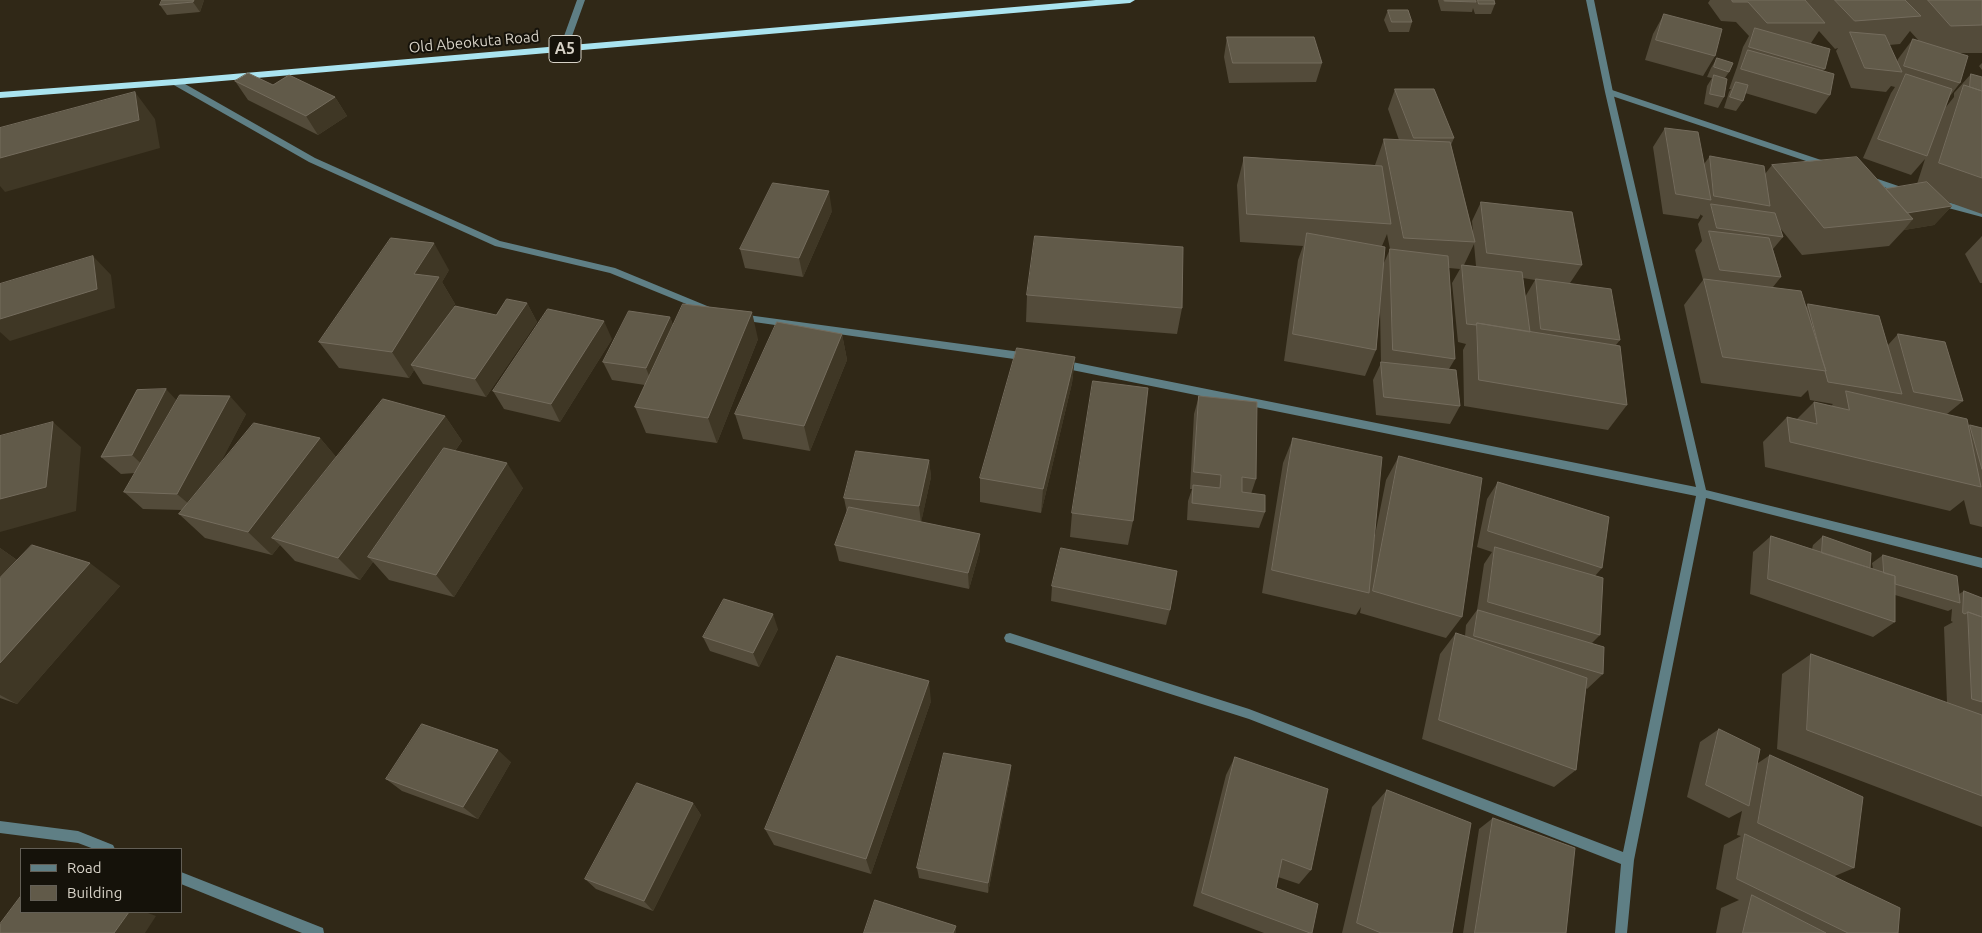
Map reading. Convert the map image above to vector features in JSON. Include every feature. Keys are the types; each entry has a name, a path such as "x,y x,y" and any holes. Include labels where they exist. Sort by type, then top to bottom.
{"highway":[{"name":"Old Abeokuta Road","path":"0,95 563,50 1124,0"}],"street":[{"path":"563,50 581,0"},
{"path":"1590,0 1702,493 1628,860 1622,933"},
{"path":"175,82 312,160 498,244 612,270 725,315 1045,360 1702,493 1982,563"},
{"path":"1610,92 1836,168"},
{"path":"1864,177 1919,196"},
{"path":"1928,198 1982,214"},
{"path":"1010,638 1249,714 1628,860"},
{"path":"0,827 78,837 106,848"},
{"path":"182,878 318,933"}],"building":[{"path":"162,0 194,0 193,2 160,5"},
{"path":"1475,0 1476,2 1445,1"},
{"path":"1478,0 1494,0 1495,4 1479,4"},
{"path":"1732,0 1805,0 1825,23 1767,23 1748,2 1733,2"},
{"path":"1835,0 1905,0 1921,16 1855,21"},
{"path":"1928,0 1982,0 1982,25 1951,26"},
{"path":"1388,10 1408,10 1412,22 1392,22"},
{"path":"1664,14 1722,29 1715,56 1656,40"},
{"path":"1755,28 1830,49 1825,69 1749,47"},
{"path":"1850,32 1885,35 1902,72 1865,68"},
{"path":"1227,37 1314,37 1322,63 1233,63"},
{"path":"1913,39 1968,56 1960,83 1904,66"},
{"path":"1748,50 1834,74 1830,95 1741,69"},
{"path":"1717,58 1733,63 1729,72 1714,67"},
{"path":"248,73 273,85 289,75 335,97 306,116 235,81"},
{"path":"1906,74 1952,89 1927,156 1878,139"},
{"path":"1971,74 1982,77 1982,91 1970,87"},
{"path":"1714,75 1727,79 1724,97 1710,94"},
{"path":"1736,82 1748,85 1743,101 1730,97"},
{"path":"1964,85 1982,91 1982,178 1939,163"},
{"path":"1395,89 1434,89 1454,138 1414,138"},
{"path":"135,92 139,120 0,158 0,128"},
{"path":"1665,128 1698,132 1711,200 1676,194"},
{"path":"1384,139 1450,142 1475,242 1404,238"},
{"path":"1710,156 1764,166 1770,206 1714,196"},
{"path":"1244,157 1382,166 1391,224 1247,214"},
{"path":"1857,157 1913,219 1824,228 1772,165"},
{"path":"1927,182 1952,206 1907,213 1886,189"},
{"path":"773,183 829,191 799,258 740,249"},
{"path":"1481,202 1572,212 1582,265 1487,253"},
{"path":"1711,204 1775,213 1783,237 1717,228"},
{"path":"1709,231 1769,238 1781,277 1720,270"},
{"path":"1307,233 1385,247 1376,350 1293,334"},
{"path":"1035,236 1183,247 1182,308 1027,295"},
{"path":"391,238 434,243 414,274 439,277 392,352 319,342"},
{"path":"1390,249 1448,256 1455,359 1393,350"},
{"path":"93,256 97,289 0,319 0,284"},
{"path":"1462,265 1522,272 1530,332 1477,323 1476,325 1467,324"},
{"path":"1536,279 1611,289 1620,340 1541,329"},
{"path":"1704,279 1801,291 1826,371 1723,357"},
{"path":"507,299 527,303 475,379 411,365 455,306 496,315"},
{"path":"683,304 752,312 708,418 635,407"},
{"path":"1808,304 1879,316 1902,394 1828,382"},
{"path":"548,309 604,321 551,404 493,391"},
{"path":"629,311 670,317 646,368 603,362"},
{"path":"777,322 842,334 804,426 735,414"},
{"path":"1477,323 1620,346 1627,405 1479,380"},
{"path":"1898,334 1945,342 1963,401 1914,392"},
{"path":"1017,348 1075,357 1043,489 980,478"},
{"path":"1381,362 1456,370 1460,406 1384,397"},
{"path":"1093,381 1148,388 1133,521 1072,513"},
{"path":"166,389 132,455 101,457 137,390"},
{"path":"1846,391 1967,419 1981,487 1790,442 1787,417 1817,424 1814,402 1849,410"},
{"path":"180,395 230,396 177,494 124,492"},
{"path":"1199,396 1257,402 1256,479 1242,477 1242,492 1265,495 1265,512 1192,503 1193,485 1220,488 1221,475 1194,472"},
{"path":"383,399 445,416 338,558 272,538"},
{"path":"53,422 46,487 0,499 0,436"},
{"path":"254,423 320,438 248,532 179,514"},
{"path":"1970,425 1982,428 1982,469"},
{"path":"1293,438 1382,457 1369,593 1272,570"},
{"path":"444,448 507,463 436,575 368,557"},
{"path":"856,451 929,460 919,506 844,498"},
{"path":"1399,456 1482,478 1462,617 1373,591"},
{"path":"1498,482 1609,517 1602,568 1488,531"},
{"path":"849,507 980,534 968,573 835,545"},
{"path":"1771,536 1895,576 1895,622 1768,579"},
{"path":"1823,536 1871,553 1870,568 1822,553"},
{"path":"32,545 90,563 0,663 0,578"},
{"path":"1495,547 1603,578 1600,635 1488,602"},
{"path":"1061,548 1177,571 1170,610 1052,586"},
{"path":"1883,555 1957,576 1960,603 1895,584 1895,576 1884,573"},
{"path":"1964,591 1982,598 1982,617 1968,612 1963,613"},
{"path":"724,599 773,614 753,653 703,637"},
{"path":"1478,610 1604,647 1603,674 1474,636"},
{"path":"1968,612 1982,617 1982,702 1972,699"},
{"path":"1456,633 1587,678 1576,770 1439,720"},
{"path":"1811,654 1982,715 1982,796 1807,730"},
{"path":"837,656 929,681 866,859 765,829"},
{"path":"422,724 498,750 463,807 386,779"},
{"path":"1719,729 1760,749 1749,806 1706,785"},
{"path":"944,753 1011,765 988,883 917,868"},
{"path":"1770,755 1863,797 1854,868 1758,823"},
{"path":"1235,757 1328,789 1311,870 1282,859 1276,888 1318,904 1312,933 1202,893"},
{"path":"637,783 693,803 644,901 585,879"},
{"path":"1387,790 1471,823 1452,933 1381,933 1357,923"},
{"path":"1493,818 1575,848 1566,933 1475,933"},
{"path":"1745,834 1900,908 1898,933 1848,933 1737,879"},
{"path":"1752,895 1826,933 1743,933"},
{"path":"20,897 20,913 128,913 114,933 0,933 0,924"},
{"path":"875,900 956,926 953,933 864,933"}]}
